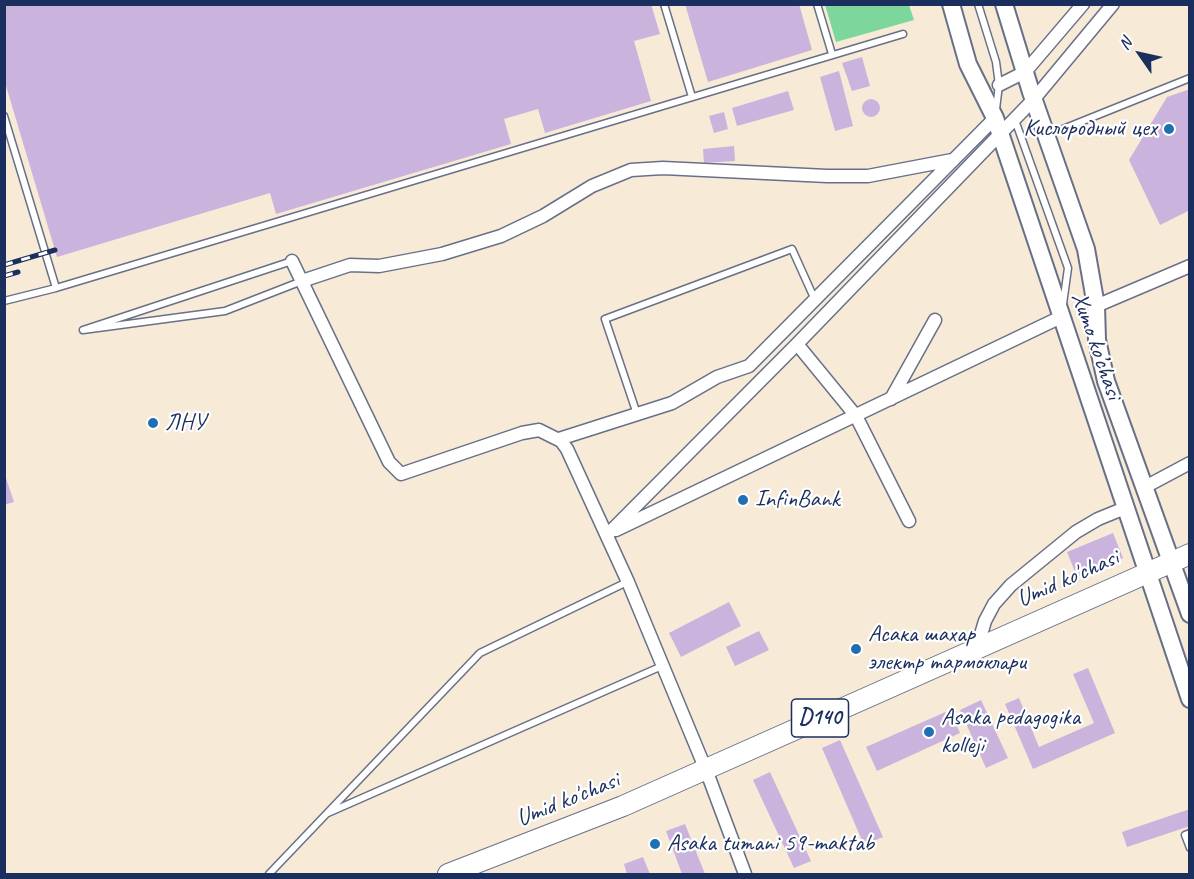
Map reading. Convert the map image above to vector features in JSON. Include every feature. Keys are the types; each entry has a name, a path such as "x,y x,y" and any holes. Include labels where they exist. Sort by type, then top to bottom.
{"main road":[{"path":"951,4 968,64 995,118"},
{"name":"Xumo ko’chasi","path":"1004,4 1086,249 1096,306 1097,340 1106,381 1190,614"},
{"name":"Xumo ko’chasi","path":"995,118 1190,699"},
{"name":"Umid ko'chasi","path":"448,874 623,806 1190,554"}],"street":[{"path":"999,85 1025,72 1083,4"},
{"path":"606,535 797,344 1015,119 1113,4"},
{"path":"559,439 672,403 717,376 748,366 995,118"},
{"path":"302,281 350,265 379,266 442,254 501,236 543,216 592,186 631,170 663,168 868,176 952,160"},
{"path":"292,261 389,462 401,474 522,433 539,430 559,439 567,449 628,582 706,769 745,874"},
{"path":"1096,306 1190,266"},
{"path":"606,535 1061,317"},
{"path":"891,399 935,320"},
{"path":"797,344 856,416 909,521"},
{"path":"1145,487 1190,463"},
{"path":"977,648 985,621 994,604 1006,590 1076,532 1098,519 1125,508"}],"lane":[{"path":"664,4 692,97"},
{"path":"817,4 832,54"},
{"name":"Xumo ko’chasi","path":"978,4 996,62 999,85 995,118"},
{"path":"4,301 56,288 903,34"},
{"path":"1048,135 1190,78"},
{"path":"978,85 999,85"},
{"path":"4,116 56,288"},
{"path":"1015,119 1068,268 1061,317"},
{"path":"637,414 605,319 792,249 815,300"},
{"path":"292,261 83,330 225,311 302,281"},
{"path":"269,874 480,653 628,582"},
{"path":"325,815 662,666"},
{"path":"1190,833 1185,835 1190,848"}],"green space":[{"path":"825,5 909,5 914,20 836,42"}],"building":[{"path":"4,4 651,4 660,34 634,41 651,101 545,133 538,109 504,119 511,144 276,214 270,193 57,257 4,79"},
{"path":"685,4 799,4 812,50 708,82"},
{"path":"862,57 870,86 852,91 842,63"},
{"path":"839,71 853,126 835,131 820,77"},
{"name":"Кислородный цех","path":"1190,89 1190,210 1160,225 1129,160 1167,97"},
{"path":"788,91 794,110 737,126 732,108"},
{"path":"867,99 875,99 880,104 878,115 867,117 862,112 862,104"},
{"path":"724,112 728,129 714,133 709,116"},
{"path":"734,146 735,161 704,163 703,149"},
{"path":"4,472 14,502 4,505"},
{"path":"1113,533 1123,558 1077,577 1067,552"},
{"path":"729,602 741,626 681,657 669,633"},
{"path":"759,631 769,650 735,666 726,647"},
{"path":"1088,668 1115,733 1033,769 1005,704 1019,698 1039,747 1094,723 1073,674"},
{"path":"981,700 1008,758 986,768 960,710"},
{"path":"950,710 960,733 877,771 866,747"},
{"path":"840,740 883,837 864,845 822,748"},
{"path":"770,772 811,861 794,868 753,780"},
{"path":"1190,809 1190,826 1127,847 1122,832"},
{"path":"685,824 705,874 682,874 666,831"},
{"path":"643,857 650,874 627,874 624,864"}],"railway":[{"path":"4,265 55,250"},
{"path":"4,276 18,272"}],"place":[{"name":"Кислородный цех","path":"1169,129"},
{"name":"ЛНУ","path":"153,423"},
{"name":"InfinBank","path":"743,500"},
{"name":"Асака шахар электр тармоклари","path":"856,649"},
{"name":"Asaka pedagogika kolleji","path":"929,732"},
{"name":"Asaka tumani 59-maktab","path":"655,844"}]}
